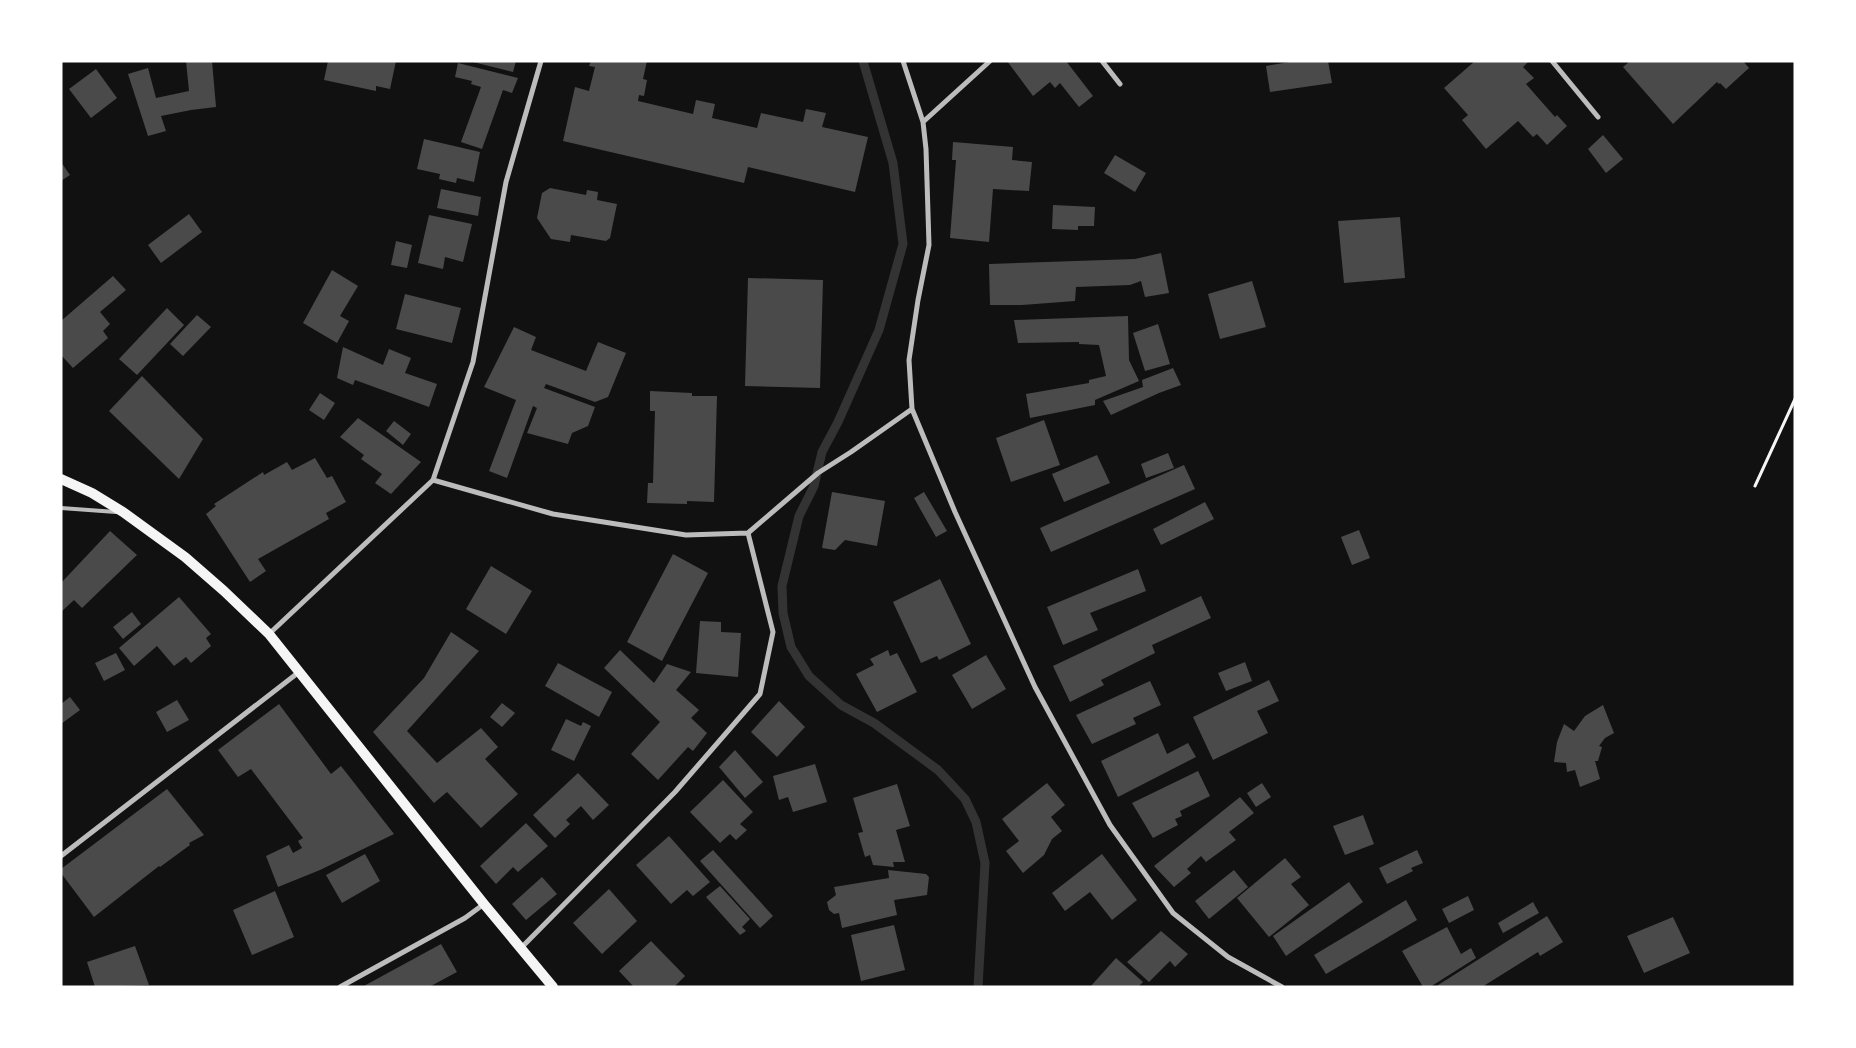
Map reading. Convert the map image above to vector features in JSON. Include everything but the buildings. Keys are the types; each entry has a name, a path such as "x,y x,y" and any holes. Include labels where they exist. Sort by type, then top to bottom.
{"main road":[{"path":"61,479 92,493 123,512 185,558 224,591 269,634 484,904 553,987"}],"street":[{"path":"269,634 433,480 473,362 506,182 541,61"},
{"path":"903,61 923,122 926,149 929,245 918,300 910,360 912,409 955,512 1035,687 1110,824 1173,913 1228,956 1282,987"},
{"path":"923,122 990,61"},
{"path":"1102,61 1120,84"},
{"path":"1552,61 1598,116"},
{"path":"433,480 553,514 686,534 748,533 818,473 912,409"},
{"path":"521,948 675,792 760,694 773,632 748,533"},
{"path":"61,856 299,672"},
{"path":"340,987 465,918 484,904"}],"lane":[{"path":"61,508 123,512"}],"path":[{"path":"1754,486 1795,399"}],"waterway":[{"path":"863,61 893,163 903,244 879,330 838,422 822,452 814,486 799,516 782,586 783,613 791,647 809,676 841,705 874,723 938,770 965,799 976,822 985,863 978,987"}]}
